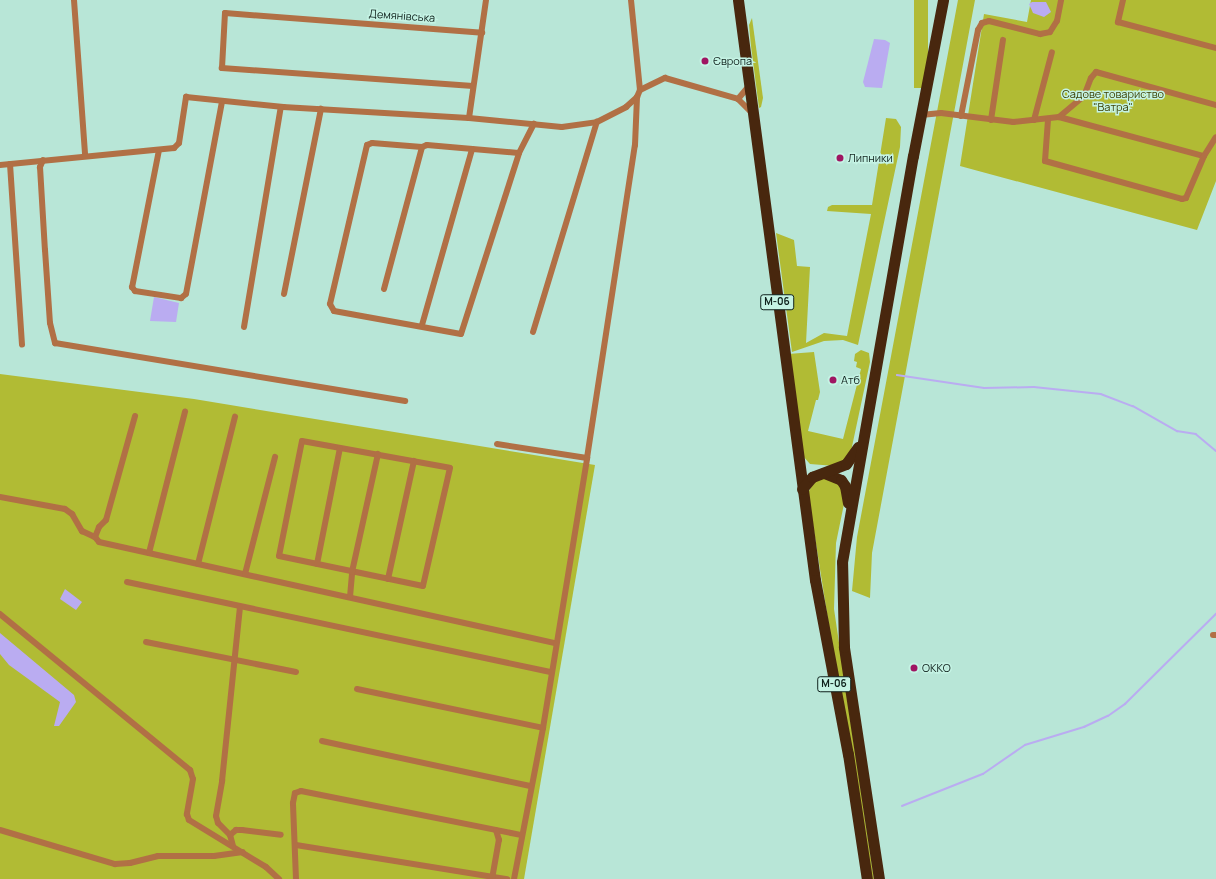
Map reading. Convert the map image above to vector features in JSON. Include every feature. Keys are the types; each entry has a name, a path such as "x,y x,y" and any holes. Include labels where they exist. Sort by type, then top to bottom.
{"highway":[{"name":"М-06","path":"738,0 752,115 815,580 848,754 867,879"},
{"name":"М-06","path":"879,879 844,647 842,562 848,515 943,0"},
{"path":"802,489 812,477 846,464 862,442"},
{"path":"823,473 837,477 845,486 848,515"}],"street":[{"path":"74,0 85,155"},
{"path":"470,118 473,86 486,0"},
{"path":"514,879 530,786 543,728 555,643 587,458 635,145 637,97 640,90 631,0"},
{"path":"961,116 978,30 982,23 989,21 1040,34 1050,32 1057,21 1061,0"},
{"path":"1123,0 1118,22 1125,26 1216,48"},
{"name":"Демянівська","path":"473,86 222,68 225,13 482,32"},
{"path":"991,120 1003,40"},
{"path":"1034,120 1052,52"},
{"path":"1059,118 1084,96 1091,78 1096,72 1216,105"},
{"path":"640,90 665,78 738,99 746,105 752,115"},
{"path":"738,99 749,86"},
{"path":"0,165 85,155 174,148 179,143 186,97 281,107 470,118 562,127 597,122 626,107 637,97"},
{"path":"159,150 132,287 135,291 181,298 186,294 222,101"},
{"path":"244,327 281,107"},
{"path":"284,294 321,109"},
{"path":"921,115 941,113 1013,122 1059,118 1204,156"},
{"path":"1048,120 1045,161 1182,199 1186,198 1204,156 1216,137"},
{"path":"533,332 597,122"},
{"path":"519,153 427,145 422,147 372,143 366,145 330,304 334,311 422,325 461,334 519,153 534,124"},
{"path":"384,289 422,147"},
{"path":"422,325 472,150"},
{"path":"43,160 40,172 45,250 50,323 55,343 405,401"},
{"path":"10,164 22,345"},
{"path":"149,553 185,412"},
{"path":"95,537 99,527 106,520 135,416"},
{"path":"198,564 235,417"},
{"path":"302,441 378,454 450,468 423,586 278,556 302,441"},
{"path":"497,444 587,458"},
{"path":"317,564 340,448"},
{"path":"350,597 352,572 378,454"},
{"path":"245,574 275,457"},
{"path":"388,579 414,461"},
{"path":"0,497 65,509 72,514 82,531 95,537 99,542 555,643"},
{"path":"128,582 240,608 552,672"},
{"path":"233,846 230,835 218,823 216,816 240,608"},
{"path":"0,614 185,764 193,780 187,814 189,820 266,866 279,879"},
{"path":"146,642 296,672"},
{"path":"357,689 543,728"},
{"path":"322,741 530,786"},
{"path":"296,879 294,797 295,793 301,791 522,835"},
{"path":"0,830 115,864 130,863 158,856 214,856 243,852"},
{"path":"230,835 236,830 281,835"},
{"path":"492,878 499,840 496,830"},
{"path":"296,845 492,878 507,879"}],"green space":[{"path":"914,0 928,0 928,88 914,88"},
{"path":"958,0 975,0 872,553 870,598 852,591 857,537"},
{"name":"Садове товариство \"Ватра\"","path":"1031,0 1216,0 1216,181 1197,230 960,166 984,14 1027,22"},
{"path":"752,18 763,98 761,107 759,108 749,25"},
{"path":"886,118 896,119 901,127 900,147 858,345 843,340 824,341 792,352 776,233 794,240 797,266 810,267 806,343 824,333 847,336 871,214 827,211 828,207 832,205 872,205"},
{"path":"861,350 869,353 870,362 850,456 835,466 810,464 803,456 788,354 814,352 820,392 818,400 816,400 808,431 843,439 861,369 856,367 857,362 854,361 855,354"},
{"path":"0,374 194,399 595,465 524,879 0,879"},
{"path":"823,477 839,482 845,499 836,543 834,609 874,879 869,879 808,493 813,483"}],"shaded area":[{"path":"1032,2 1046,2 1051,12 1044,17 1033,13 1029,4"},
{"path":"874,39 885,40 890,43 882,88 865,87 863,82"},
{"path":"154,297 179,303 176,322 150,321"},
{"path":"65,589 82,602 76,610 60,599"},
{"path":"0,633 74,695 76,702 59,726 54,726 60,702 9,665 0,654"}],"waterway":[{"path":"897,375 984,388 1034,387 1101,394 1133,406 1177,431 1196,434 1216,451"},
{"path":"902,806 983,774 1025,745 1084,727 1108,716 1125,704 1216,614"}],"place":[{"name":"Європа","path":"705,61"},
{"name":"Липники","path":"840,158"},
{"name":"Атб","path":"833,380"},
{"name":"OKKO","path":"914,668"}]}
